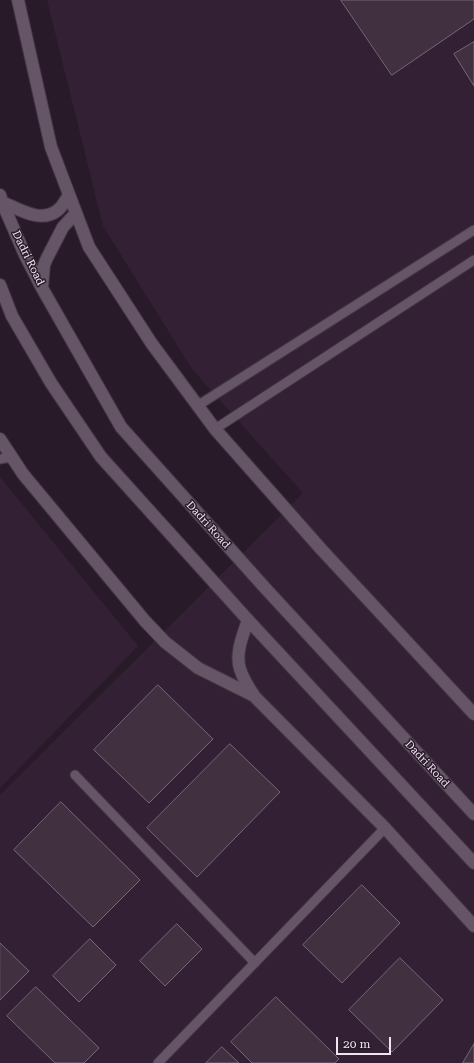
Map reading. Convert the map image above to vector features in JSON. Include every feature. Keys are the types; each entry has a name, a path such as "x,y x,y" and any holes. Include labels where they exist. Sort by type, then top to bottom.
{"main road":[{"path":"18,0 51,147 89,247 152,344 215,429 321,549 474,714"},
{"path":"1,199 27,213 38,216 46,216 53,214 60,209 69,194"},
{"name":"Dadri Road","path":"1,199 25,255 42,288 122,427 266,589 474,814"},
{"path":"42,288 44,266 47,258 63,227 76,213"},
{"path":"0,285 12,316 51,382 101,457 248,620 474,863"},
{"path":"0,438 6,458 23,474 140,615 165,642 198,668 255,697"},
{"path":"248,620 243,634 238,659 245,682 255,697 385,828 474,926"}],"lane":[{"path":"198,406 474,230"},
{"path":"215,429 474,260"},
{"path":"76,775 255,963"},
{"path":"158,1063 385,828"}],"shaded area":[{"path":"47,0 474,0 474,1063 0,1063 0,795 303,493 192,369 103,226"},
{"path":"0,477 138,646 0,788"}],"building":[{"path":"341,0 474,0 474,19 392,75"},
{"path":"474,42 474,86 454,54"},
{"path":"158,685 213,739 149,803 94,750"},
{"path":"230,744 280,792 197,877 147,828"},
{"path":"61,802 140,880 93,927 14,850"},
{"path":"362,885 400,923 342,983 303,945"},
{"path":"177,924 202,949 165,986 140,961"},
{"path":"90,939 116,965 79,1002 53,976"},
{"path":"0,943 29,971 0,1000"},
{"path":"400,958 443,1000 392,1052 349,1010"},
{"path":"36,987 99,1048 84,1063 55,1063 7,1016"},
{"path":"276,997 339,1059 335,1063 252,1063 231,1042"},
{"path":"474,1044 474,1063 463,1063"},
{"path":"222,1047 239,1063 206,1063"}]}
